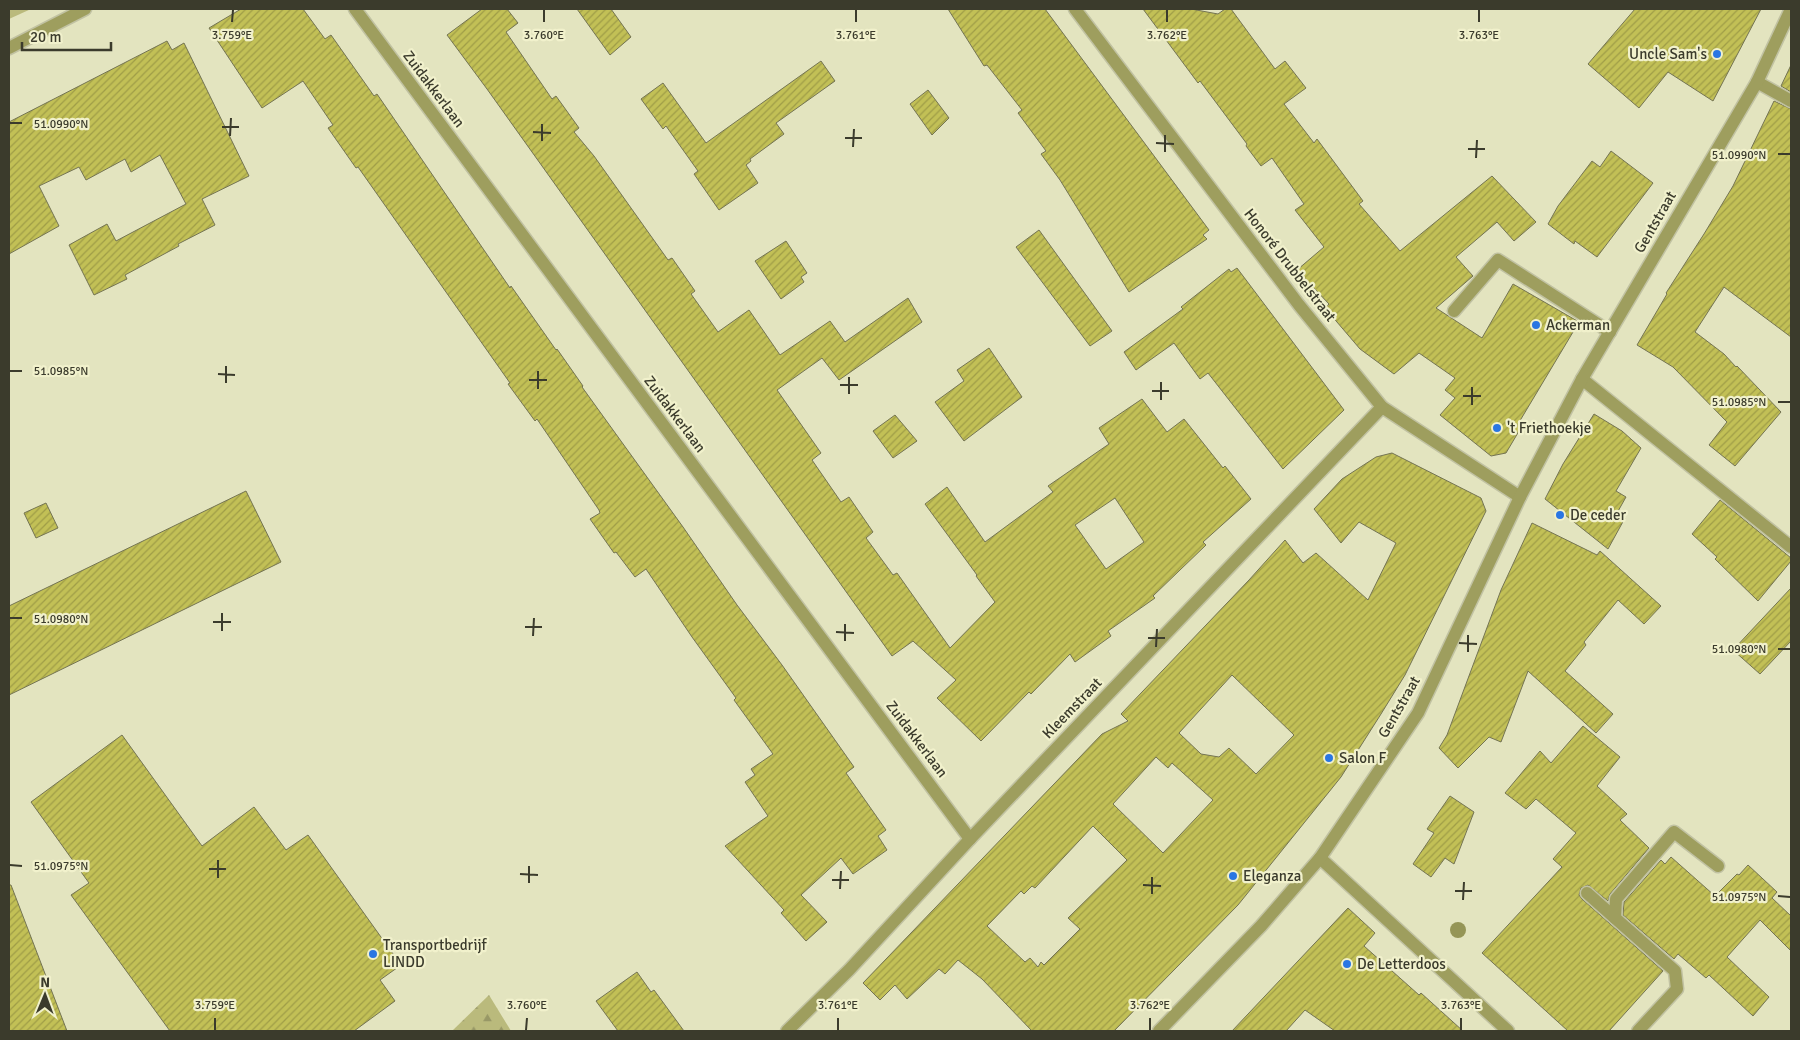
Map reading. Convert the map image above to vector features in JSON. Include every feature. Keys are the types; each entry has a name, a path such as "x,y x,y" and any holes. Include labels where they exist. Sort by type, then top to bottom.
{"street":[{"path":"9,48 85,9"},
{"name":"Zuidakkerlaan","path":"355,9 970,839"},
{"name":"Honoré Drubbelstraat","path":"1075,9 1293,297 1382,408 1520,498"},
{"name":"Gentstraat","path":"1159,1031 1261,926 1320,858 1418,713 1520,498 1582,379 1757,82 1790,9"},
{"path":"1757,82 1791,101"},
{"path":"1454,311 1498,260 1610,332"},
{"path":"1582,379 1791,547"},
{"name":"Kleemstraat","path":"787,1031 849,970 970,839 1382,408"},
{"path":"1615,918 1616,900 1674,832 1718,866"},
{"path":"1320,858 1508,1031"},
{"path":"1586,892 1675,971 1677,989 1638,1031"}],"green space":[{"path":"9,9 31,9 9,19"},
{"path":"489,995 511,1031 452,1031"}],"building":[{"path":"241,9 303,9 325,39 331,35 374,96 377,94 510,288 511,286 557,349 582,387 854,767 846,773 886,830 878,836 887,850 853,874 841,858 801,895 827,922 806,941 781,913 784,910 725,846 768,816 745,782 755,775 751,769 773,754 734,700 736,698 646,569 635,577 616,552 614,553 590,519 600,513 599,510 537,419 535,421 508,384 510,383 358,167 356,168 328,128 333,125 303,81 262,108 209,28"},
{"path":"482,9 507,9 518,23 506,32 552,99 556,96 579,128 574,132 594,156 668,260 672,258 695,291 691,294 718,332 749,310 780,355 830,321 845,342 908,298 922,322 839,380 822,358 777,390 821,453 812,460 841,502 849,497 873,532 866,538 893,575 897,573 950,648 995,602 925,504 947,487 985,542 1053,492 1048,486 1109,444 1099,428 1142,399 1167,432 1184,419 1223,468 1225,466 1251,499 1203,542 1206,545 1153,596 1155,598 1108,631 1111,636 1075,662 1070,654 981,741 937,698 956,680 913,641 892,656 447,35","holes":["1115,498 1144,542 1106,569 1075,525"]},
{"path":"577,9 611,9 631,37 610,55"},
{"path":"948,9 1045,9 1209,230 1203,235 1207,239 1129,292 1060,180 1041,154 1046,151 1018,113 1022,110 987,65 984,66"},
{"path":"1143,9 1191,9 1218,14 1225,9 1231,9 1275,69 1285,61 1306,88 1284,104 1314,143 1317,139 1363,201 1359,204 1400,251 1492,176 1536,222 1514,241 1497,222 1456,257 1473,276 1436,308 1482,338 1513,284 1579,322 1518,424 1522,426 1506,453 1491,456 1440,415 1455,398 1445,390 1455,378 1419,353 1394,374 1360,349 1325,308 1329,304 1297,270 1324,247 1295,210 1304,204 1272,158 1261,166 1200,81 1198,83"},
{"path":"1635,9 1761,9 1713,101 1668,72 1639,108 1588,64"},
{"path":"167,41 172,50 184,43 249,176 202,199 215,225 125,275 127,279 94,295 69,245 107,224 116,241 186,204 160,155 131,172 125,159 86,180 79,167 39,186 59,226 9,254 9,122"},
{"path":"821,61 835,81 776,123 784,134 750,159 751,161 746,165 758,183 719,210 694,174 698,171 666,126 663,129 641,99 663,83 706,143"},
{"path":"1791,65 1791,92 1781,86"},
{"path":"928,90 949,118 932,135 910,104"},
{"path":"1774,101 1791,109 1791,337 1724,287 1695,332 1737,366 1781,412 1735,466 1709,445 1727,422 1673,367 1637,345 1666,293 1733,186"},
{"path":"1611,151 1653,183 1597,257 1575,241 1574,244 1548,224 1558,206 1592,161 1600,167"},
{"path":"1039,230 1112,331 1090,346 1016,247"},
{"path":"786,241 807,273 801,277 804,282 781,299 755,261"},
{"path":"1237,268 1344,410 1283,469 1208,373 1200,379 1174,343 1136,370 1124,352 1183,309 1181,307 1229,269 1231,272"},
{"path":"989,348 1022,397 964,441 935,402 964,381 957,370"},
{"path":"1594,414 1622,431 1641,448 1616,491 1626,497 1617,513 1625,518 1608,549 1545,499 1563,464"},
{"path":"895,415 917,441 893,458 873,431"},
{"path":"1392,453 1481,498 1486,511 1405,675 1381,714 1341,777 1238,905 1114,1031 1032,1031 982,979 958,960 945,974 939,969 907,999 895,985 880,1000 863,983 1102,734 1128,721 1121,714 1285,540 1303,563 1316,553 1368,600 1396,543 1359,522 1341,543 1314,509 1342,479 1376,457","holes":["1232,675 1294,735 1256,774 1229,748 1219,757 1201,754 1179,733","1156,757 1168,768 1172,763 1213,800 1163,853 1113,804","1093,826 1127,860 1068,918 1080,929 1044,965 1041,962 1038,967 1030,958 1025,962 987,926 1021,891 1024,894 1032,886 1035,888"]},
{"path":"246,491 281,562 9,695 9,606"},
{"path":"1720,500 1791,558 1791,561 1758,601 1715,559 1717,557 1692,534"},
{"path":"46,503 58,528 36,538 24,513"},
{"path":"1532,523 1597,555 1600,551 1661,606 1644,624 1618,600 1584,642 1586,645 1565,671 1613,714 1596,733 1528,671 1501,742 1489,737 1458,768 1439,748 1447,735 1501,590"},
{"path":"1791,588 1791,641 1760,674 1733,650"},
{"path":"1583,726 1620,757 1597,786 1627,814 1620,820 1649,848 1610,894 1608,901 1588,885 1581,888 1579,895 1663,971 1609,1031 1568,1031 1482,953 1562,867 1553,859 1576,833 1536,799 1526,809 1505,793 1540,751 1551,763"},
{"path":"122,735 202,846 254,807 286,850 308,835 401,965 380,980 395,1001 354,1031 170,1031 71,895 89,883 31,802"},
{"path":"1450,796 1474,812 1454,864 1445,858 1431,877 1413,864 1434,833 1427,829"},
{"path":"1671,857 1715,896 1748,865 1777,892 1772,898 1791,916 1791,951 1760,920 1727,957 1769,997 1753,1016 1709,975 1706,978 1678,954 1674,959 1623,915 1624,902 1661,860 1665,864"},
{"path":"9,885 11,885 67,1031 9,1031"},
{"name":"De Letterdoos","path":"1348,908 1375,933 1364,946 1463,1031 1335,1031 1305,1010 1286,1031 1232,1031"},
{"path":"637,972 651,992 654,990 684,1031 618,1031 596,1001"}],"place":[{"name":"Uncle Sam's","path":"1717,54"},
{"name":"Ackerman","path":"1536,325"},
{"name":"'t Friethoekje","path":"1497,428"},
{"name":"De ceder","path":"1560,515"},
{"name":"Salon F","path":"1329,758"},
{"name":"Eleganza","path":"1233,876"},
{"name":"Transportbedrijf LINDD","path":"373,954"},
{"name":"De Letterdoos","path":"1347,964"}]}
